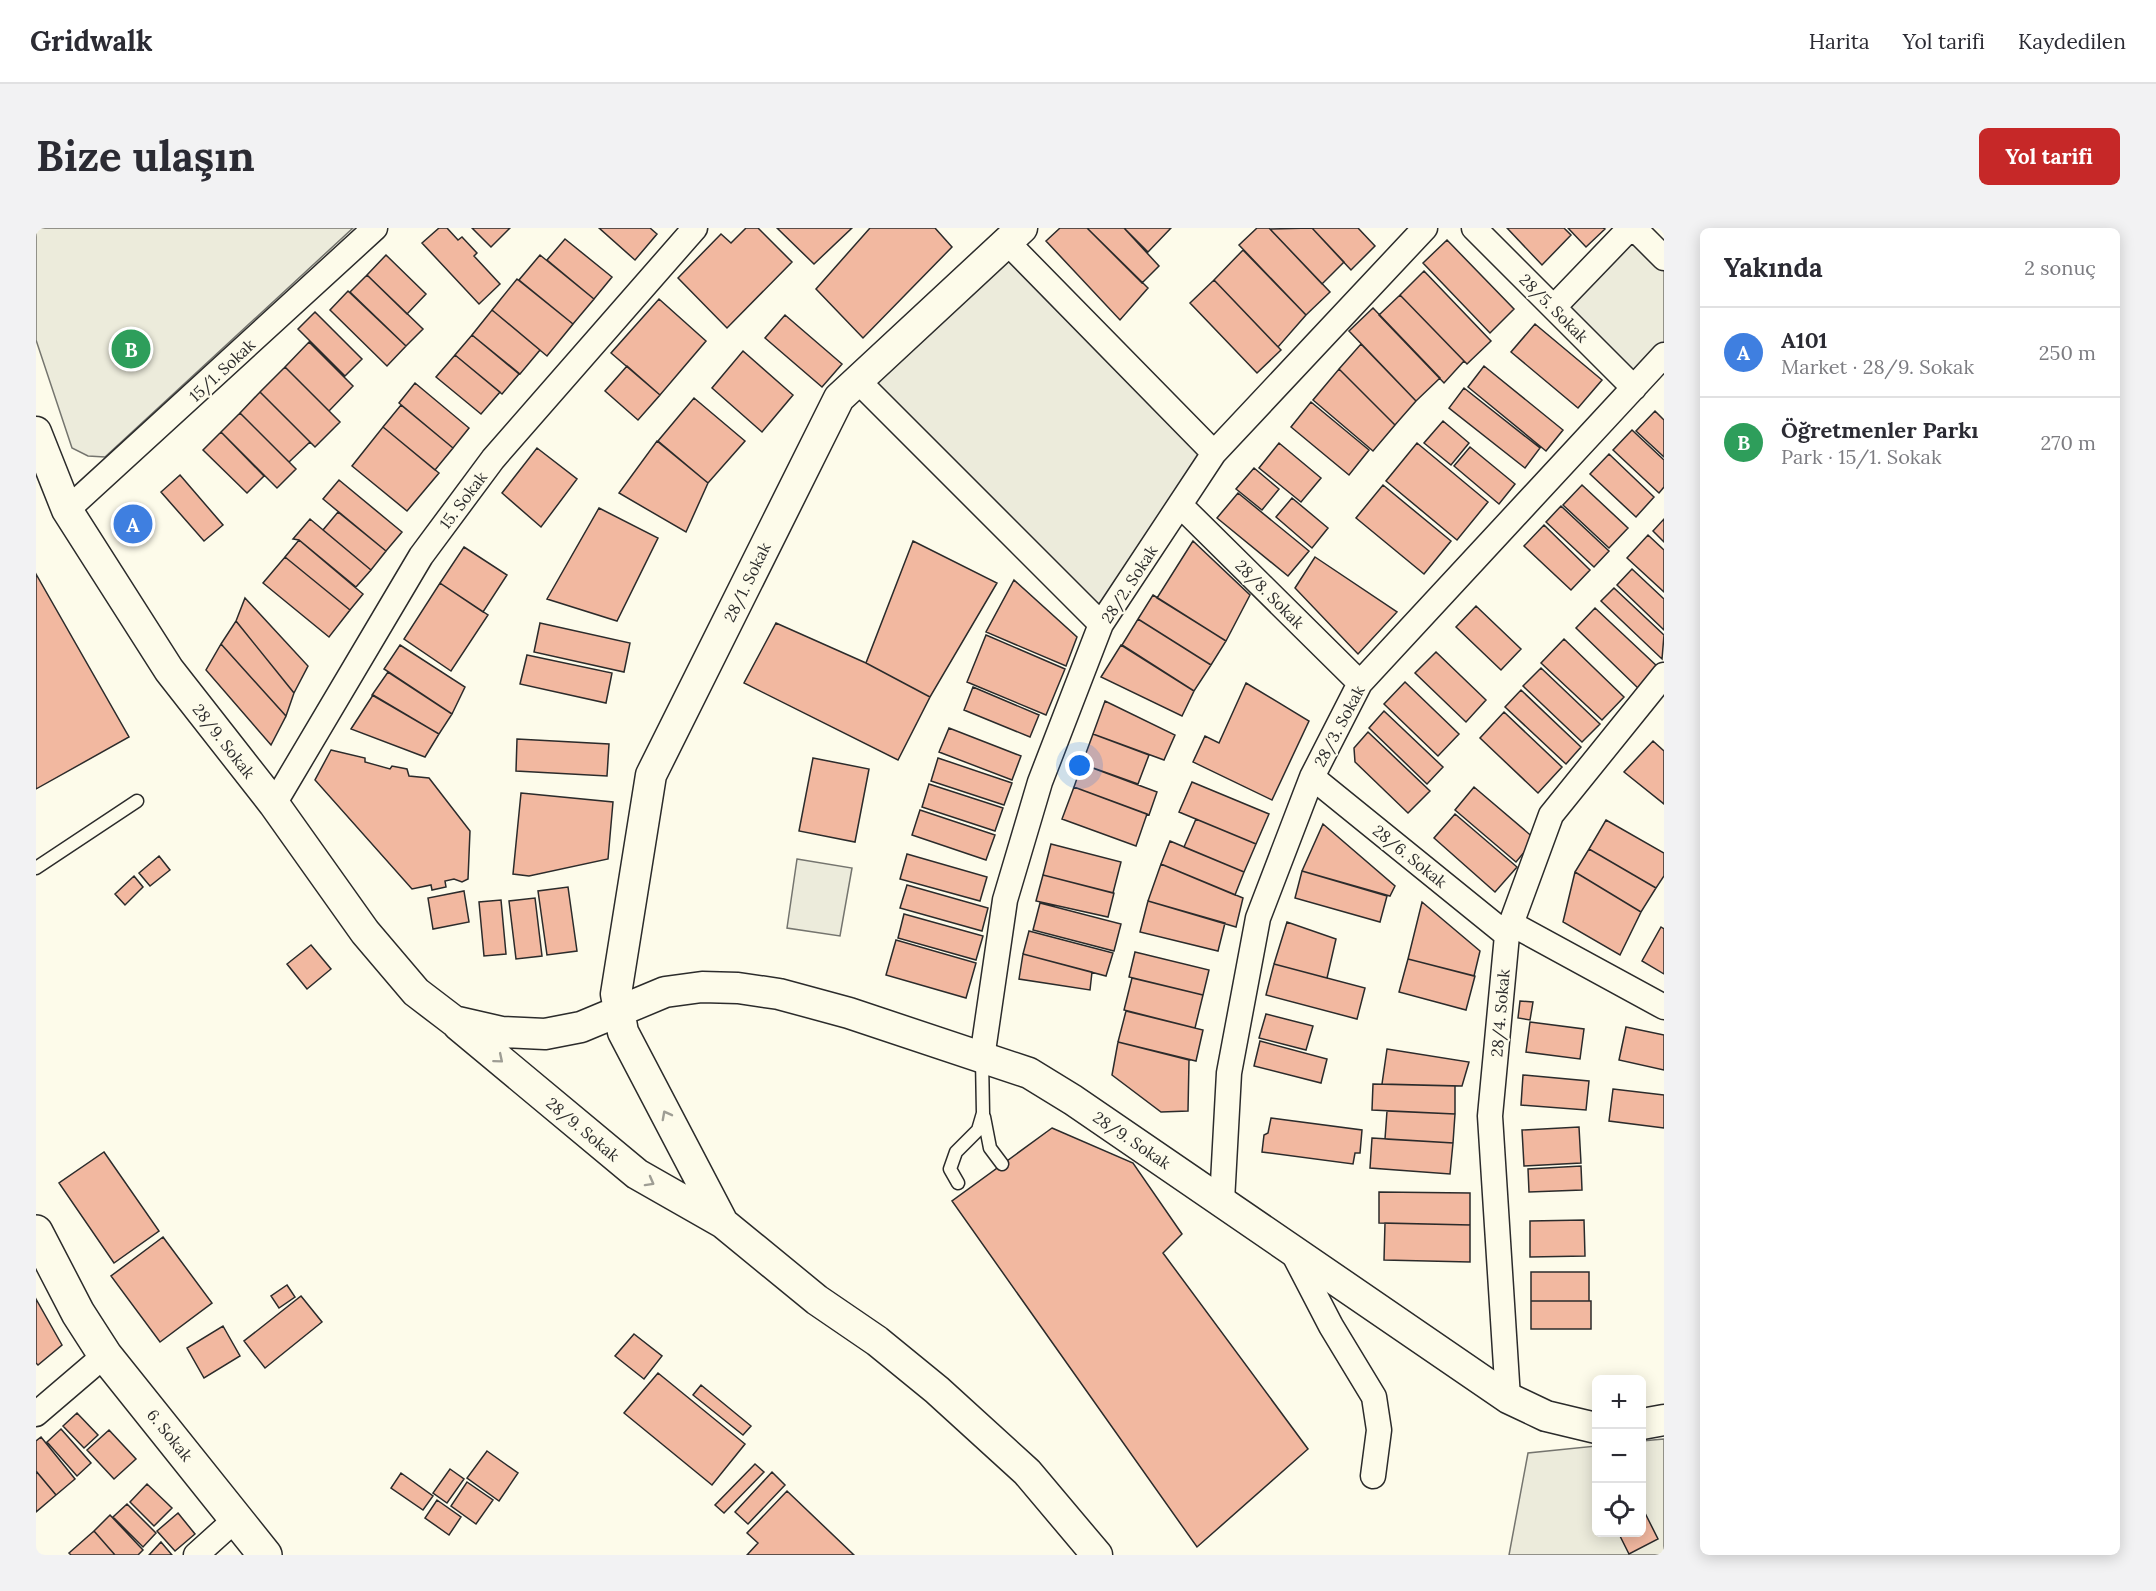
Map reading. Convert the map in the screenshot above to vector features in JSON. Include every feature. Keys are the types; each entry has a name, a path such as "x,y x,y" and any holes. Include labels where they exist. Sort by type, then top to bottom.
{"main road":[{"name":"6. Sokak","path":"36,1232 78,1313 105,1355 265,1555"},
{"name":"6. Sokak","path":"36,1275 78,1313"}],"street":[{"name":"15/1. Sokak","path":"67,510 375,228"},
{"name":"28/2. Sokak","path":"982,1058 1005,900 1040,782 1101,624 1214,453 1425,228"},
{"name":"28/5. Sokak","path":"1473,228 1634,388"},
{"path":"1554,307 1632,228 1664,258"},
{"name":"15. Sokak","path":"274,804 421,556 493,459 686,231"},
{"path":"1015,235 1214,453"},
{"name":"28/1. Sokak","path":"619,1012 616,994 651,775 839,398 859,382 1015,235"},
{"name":"28/3. Sokak","path":"1222,1201 1229,1073 1258,918 1312,777 1360,683 1664,356"},
{"path":"859,382 1101,624"},
{"name":"28/9. Sokak","path":"36,432 67,510 169,670 274,804 365,932 416,993 454,1021 637,1174 723,1223 818,1300 877,1341 937,1390 1027,1472 1097,1555"},
{"name":"28/8. Sokak","path":"1180,505 1360,683"},
{"name":"28/4. Sokak","path":"1508,1398 1490,1116 1509,930 1551,815 1664,675"},
{"name":"28/6. Sokak","path":"1312,777 1509,930 1664,1007"},
{"name":"28/9. Sokak","path":"454,1021 502,1032 545,1034 581,1027 665,992 702,987 748,990 779,994 849,1013 982,1058 1038,1079 1222,1201 1508,1398 1546,1416 1592,1427"},
{"name":"28/9. Sokak","path":"619,1012 623,1032 723,1223"},
{"path":"1291,1249 1332,1326 1374,1397 1379,1430 1373,1476"},
{"path":"36,1414 105,1355"},
{"path":"1646,1423 1664,1420"},
{"path":"196,1555 237,1518"}],"lane":[{"path":"36,868 137,801"},
{"path":"982,1058 983,1113 990,1148 1002,1164"},
{"path":"958,1183 950,1169 956,1152 978,1130 983,1113"}],"shaded area":[{"path":"36,228 353,228 105,457 88,456 72,448 36,340"},
{"path":"1630,228 1664,258 1664,355 1634,388 1554,307"},
{"path":"1007,242 1214,453 1101,624 859,382"},
{"path":"797,859 852,868 840,936 787,928"},
{"path":"1664,1439 1664,1555 1509,1555 1528,1453 1592,1446 1592,1537 1646,1537 1646,1441"}],"building":[{"path":"439,228 447,228 458,240 462,237 477,253 474,256 500,284 479,304 422,243"},
{"path":"472,228 510,228 491,247"},
{"path":"599,228 650,228 657,234 635,260"},
{"path":"746,228 758,228 792,262 727,328 678,278 721,234 731,243"},
{"path":"777,228 852,228 814,264"},
{"path":"870,228 935,228 952,247 863,338 816,289"},
{"path":"1060,228 1087,228 1148,288 1120,320 1046,241"},
{"path":"1087,228 1124,228 1159,266 1142,283"},
{"path":"1124,228 1171,228 1148,252"},
{"path":"1257,228 1269,228 1330,292 1306,315 1239,245"},
{"path":"1312,228 1358,228 1375,246 1351,270"},
{"path":"1312,228 1344,262 1322,284 1270,229"},
{"path":"1507,228 1564,228 1571,235 1542,265"},
{"path":"1568,228 1603,228 1605,229 1586,247"},
{"path":"565,239 612,277 594,299 547,260"},
{"path":"1447,240 1514,309 1490,333 1423,263"},
{"path":"1243,250 1306,315 1278,347 1214,280"},
{"path":"386,255 426,294 407,314 367,275"},
{"path":"540,255 594,299 573,324 519,280"},
{"path":"1424,271 1491,341 1467,364 1400,295"},
{"path":"367,275 423,329 406,346 350,292"},
{"path":"517,279 573,324 547,356 492,310"},
{"path":"1214,280 1281,350 1257,373 1190,303"},
{"path":"348,291 406,346 387,366 330,310"},
{"path":"1400,295 1464,361 1444,383 1379,315"},
{"path":"659,299 706,341 660,395 611,353"},
{"path":"1373,308 1440,378 1416,401 1349,331"},
{"path":"492,310 540,350 520,374 472,335"},
{"path":"315,312 362,359 345,376 298,329"},
{"path":"785,315 842,364 822,387 765,338"},
{"path":"1535,324 1602,380 1578,408 1511,352"},
{"path":"472,335 519,374 502,394 455,355"},
{"path":"309,342 353,386 329,411 285,367"},
{"path":"1361,344 1416,401 1395,425 1339,369"},
{"path":"743,351 793,395 762,432 712,388"},
{"path":"455,355 500,392 481,414 436,377"},
{"path":"627,366 660,395 638,420 605,391"},
{"path":"1484,366 1563,430 1546,451 1468,387"},
{"path":"285,367 340,422 315,447 260,392"},
{"path":"1339,369 1395,425 1373,451 1313,400"},
{"path":"415,383 469,428 453,448 399,403"},
{"path":"1464,388 1540,448 1525,468 1449,408"},
{"path":"260,392 310,442 289,462 240,413"},
{"path":"694,398 745,441 708,483 658,441"},
{"path":"1311,402 1369,450 1349,475 1291,427"},
{"path":"401,405 453,448 435,470 383,427"},
{"path":"1655,411 1664,420 1664,457 1636,431"},
{"path":"240,413 296,469 277,488 221,432"},
{"path":"1443,421 1469,443 1451,465 1424,443"},
{"path":"383,427 439,473 407,511 352,466"},
{"path":"1632,430 1664,460 1664,487 1659,493 1613,450"},
{"path":"221,432 264,476 247,493 203,450"},
{"path":"657,441 708,483 686,532 619,493"},
{"path":"1279,443 1321,478 1301,502 1259,468"},
{"path":"1417,443 1488,502 1457,540 1386,481"},
{"path":"1470,447 1515,484 1499,504 1454,466"},
{"path":"537,448 577,479 541,527 502,493"},
{"path":"1609,454 1654,497 1636,517 1590,474"},
{"path":"1254,468 1279,489 1262,510 1236,489"},
{"path":"180,475 223,525 204,541 161,492"},
{"path":"339,480 402,532 386,551 323,499"},
{"path":"1383,485 1451,541 1424,574 1356,518"},
{"path":"1582,485 1628,528 1609,548 1563,505"},
{"path":"1238,493 1309,551 1288,576 1217,518"},
{"path":"1292,498 1328,528 1312,548 1276,517"},
{"path":"1561,506 1609,551 1594,567 1546,522"},
{"path":"599,508 658,538 617,621 547,599"},
{"path":"338,512 386,551 371,570 323,530"},
{"path":"310,519 371,570 356,587 299,540 293,539"},
{"path":"1664,519 1664,542 1653,531"},
{"path":"1544,525 1590,570 1571,590 1524,546"},
{"path":"1648,535 1664,550 1664,592 1627,558"},
{"path":"299,540 363,594 350,610 285,557"},
{"path":"913,541 997,583 930,697 866,663"},
{"path":"1193,541 1250,595 1226,641 1157,598"},
{"path":"464,547 507,575 483,612 440,583"},
{"path":"285,557 350,610 329,637 263,583"},
{"path":"1315,557 1397,612 1358,654 1295,588"},
{"path":"1632,569 1664,599 1664,630 1617,585"},
{"path":"36,574 129,737 36,789"},
{"path":"1014,580 1077,637 1066,666 986,632"},
{"path":"440,583 488,615 451,671 404,639"},
{"path":"1614,588 1664,635 1662,659 1601,601"},
{"path":"1153,595 1226,641 1211,665 1138,619"},
{"path":"245,598 308,666 294,693 236,621"},
{"path":"1476,606 1521,649 1501,670 1456,627"},
{"path":"1595,608 1659,668 1639,689 1576,628"},
{"path":"1138,619 1211,665 1194,691 1122,645"},
{"path":"236,621 294,693 286,716 221,644"},
{"path":"540,623 630,643 624,672 534,652"},
{"path":"776,623 866,663 930,697 898,760 744,683"},
{"path":"986,635 1065,669 1046,715 967,682"},
{"path":"1564,639 1624,697 1602,720 1541,663"},
{"path":"221,644 286,716 271,745 206,670"},
{"path":"400,645 465,687 452,714 384,669"},
{"path":"1121,645 1194,691 1182,716 1101,677"},
{"path":"1436,652 1486,700 1466,722 1415,673"},
{"path":"527,655 612,673 606,703 520,684"},
{"path":"1541,668 1600,724 1582,742 1523,686"},
{"path":"388,672 452,714 439,734 372,695"},
{"path":"1405,682 1459,734 1438,756 1384,704"},
{"path":"1246,683 1309,721 1272,800 1193,762 1205,736 1219,743"},
{"path":"973,687 1039,715 1030,737 964,710"},
{"path":"1521,690 1581,747 1566,764 1505,707"},
{"path":"373,695 439,734 425,757 351,729"},
{"path":"1105,701 1175,735 1164,760 1093,734"},
{"path":"1384,711 1443,767 1427,784 1369,728"},
{"path":"1504,712 1562,767 1538,793 1480,738"},
{"path":"949,728 1021,756 1012,780 939,752"},
{"path":"1368,732 1430,791 1408,813 1355,762 1354,748"},
{"path":"1093,734 1149,755 1138,784 1082,764"},
{"path":"517,739 609,744 607,776 516,771"},
{"path":"1653,741 1664,751 1664,804 1624,772"},
{"path":"331,750 365,758 365,762 390,769 392,766 407,769 409,776 429,778 470,831 468,879 462,882 454,879 445,881 446,887 432,890 431,885 412,889 315,780"},
{"path":"813,758 869,769 855,842 799,831"},
{"path":"938,758 1012,783 1004,805 931,781"},
{"path":"1082,764 1157,792 1149,815 1074,787"},
{"path":"1192,782 1269,814 1256,844 1179,812"},
{"path":"929,784 1003,808 995,831 922,807"},
{"path":"1074,787 1147,814 1136,846 1062,819"},
{"path":"1474,787 1535,839 1516,862 1455,810"},
{"path":"521,793 613,802 608,859 529,876 513,874"},
{"path":"920,810 995,835 986,860 912,835"},
{"path":"1455,814 1517,867 1495,892 1434,838"},
{"path":"1196,819 1256,844 1244,872 1184,847"},
{"path":"1606,820 1664,853 1664,876 1656,888 1589,849"},
{"path":"1323,824 1395,886 1390,896 1302,871"},
{"path":"1170,841 1244,872 1235,895 1161,864"},
{"path":"1051,844 1121,862 1113,893 1043,875"},
{"path":"1589,849 1656,888 1641,912 1575,872"},
{"path":"907,854 987,877 980,901 900,879"},
{"path":"159,856 170,870 150,886 139,873"},
{"path":"1161,864 1243,898 1236,927 1148,901"},
{"path":"1302,871 1387,896 1380,922 1295,898"},
{"path":"1575,872 1641,912 1620,955 1563,922"},
{"path":"1043,875 1114,893 1108,917 1036,901"},
{"path":"134,876 143,887 125,905 115,894"},
{"path":"907,885 988,908 982,931 900,908"},
{"path":"568,887 577,951 547,955 538,891"},
{"path":"464,891 469,922 433,929 428,898"},
{"path":"535,898 542,956 516,959 509,901"},
{"path":"501,900 506,954 484,956 479,902"},
{"path":"1148,901 1225,923 1218,951 1140,932"},
{"path":"1422,902 1480,951 1474,976 1408,959"},
{"path":"1040,903 1121,924 1114,951 1033,930"},
{"path":"904,914 983,936 976,960 898,938"},
{"path":"1287,922 1336,939 1327,978 1274,964"},
{"path":"1661,927 1664,929 1664,974 1642,961"},
{"path":"1029,931 1113,953 1106,976 1023,954"},
{"path":"896,940 976,963 966,998 886,975"},
{"path":"311,945 331,969 307,989 287,964"},
{"path":"1135,952 1209,970 1203,995 1129,977"},
{"path":"1023,954 1092,972 1090,990 1019,979"},
{"path":"1408,959 1475,976 1466,1010 1399,992"},
{"path":"1274,964 1365,988 1357,1019 1266,995"},
{"path":"1132,978 1203,995 1195,1028 1124,1010"},
{"path":"1520,1001 1533,1002 1530,1020 1518,1018"},
{"path":"1126,1011 1203,1030 1196,1061 1118,1042"},
{"path":"1266,1014 1313,1026 1306,1050 1259,1038"},
{"path":"1530,1022 1584,1029 1580,1059 1526,1052"},
{"path":"1626,1027 1664,1035 1664,1070 1619,1060"},
{"path":"1260,1041 1327,1059 1321,1083 1254,1066"},
{"path":"1118,1042 1189,1060 1188,1111 1161,1112 1112,1075"},
{"path":"1387,1049 1469,1062 1462,1086 1382,1084"},
{"path":"1523,1075 1589,1081 1586,1110 1521,1105"},
{"path":"1373,1084 1455,1086 1455,1114 1372,1110"},
{"path":"1613,1089 1664,1095 1664,1128 1609,1121"},
{"path":"1387,1111 1455,1114 1453,1143 1385,1139"},
{"path":"1271,1118 1362,1130 1360,1153 1355,1153 1353,1164 1262,1152 1264,1135 1268,1133"},
{"path":"1579,1127 1581,1163 1524,1166 1522,1130"},
{"path":"1052,1128 1133,1163 1182,1234 1163,1253 1308,1449 1197,1547 952,1201"},
{"path":"1372,1138 1453,1143 1450,1174 1370,1168"},
{"path":"104,1152 159,1231 114,1263 59,1183"},
{"path":"1581,1166 1582,1190 1529,1192 1528,1169"},
{"path":"1379,1192 1470,1193 1470,1225 1379,1223"},
{"path":"1584,1220 1585,1256 1530,1257 1530,1221"},
{"path":"1385,1223 1470,1225 1470,1262 1384,1260"},
{"path":"163,1237 212,1303 160,1342 111,1276"},
{"path":"1531,1272 1589,1272 1589,1301 1531,1301"},
{"path":"287,1285 295,1297 279,1308 271,1296"},
{"path":"301,1296 322,1322 265,1368 244,1341"},
{"path":"36,1299 62,1345 38,1365 36,1363"},
{"path":"1531,1301 1591,1301 1591,1329 1531,1329"},
{"path":"223,1326 240,1356 204,1378 187,1348"},
{"path":"634,1334 662,1356 644,1379 615,1356"},
{"path":"658,1373 745,1444 712,1485 624,1413"},
{"path":"701,1385 751,1426 743,1435 693,1395"},
{"path":"77,1413 98,1435 84,1448 63,1426"},
{"path":"61,1429 91,1463 77,1476 47,1442"},
{"path":"109,1430 136,1459 114,1479 87,1450"},
{"path":"41,1437 75,1479 56,1495 36,1471 36,1441"},
{"path":"487,1451 518,1473 499,1501 467,1478"},
{"path":"755,1464 764,1472 724,1513 715,1505"},
{"path":"450,1469 464,1479 447,1503 433,1493"},
{"path":"36,1471 56,1495 36,1512"},
{"path":"772,1472 785,1485 748,1524 735,1512"},
{"path":"401,1473 433,1496 423,1510 391,1488"},
{"path":"467,1482 493,1500 476,1524 451,1506"},
{"path":"147,1484 172,1508 154,1526 130,1502"},
{"path":"787,1491 854,1555 747,1555 758,1543 747,1533"},
{"path":"437,1500 461,1517 449,1535 425,1518"},
{"path":"127,1504 156,1533 143,1547 113,1517"},
{"path":"178,1513 195,1534 175,1551 157,1531"},
{"path":"110,1515 143,1550 138,1555 115,1555 94,1531"},
{"path":"1646,1515 1658,1539 1629,1554 1620,1537 1646,1537"},
{"path":"94,1531 115,1555 71,1555 69,1553"},
{"path":"161,1542 172,1555 149,1555"}],"place":[{"name":"Öğretmenler Parkı","path":"131,349"},
{"name":"A101","path":"133,524"}]}
